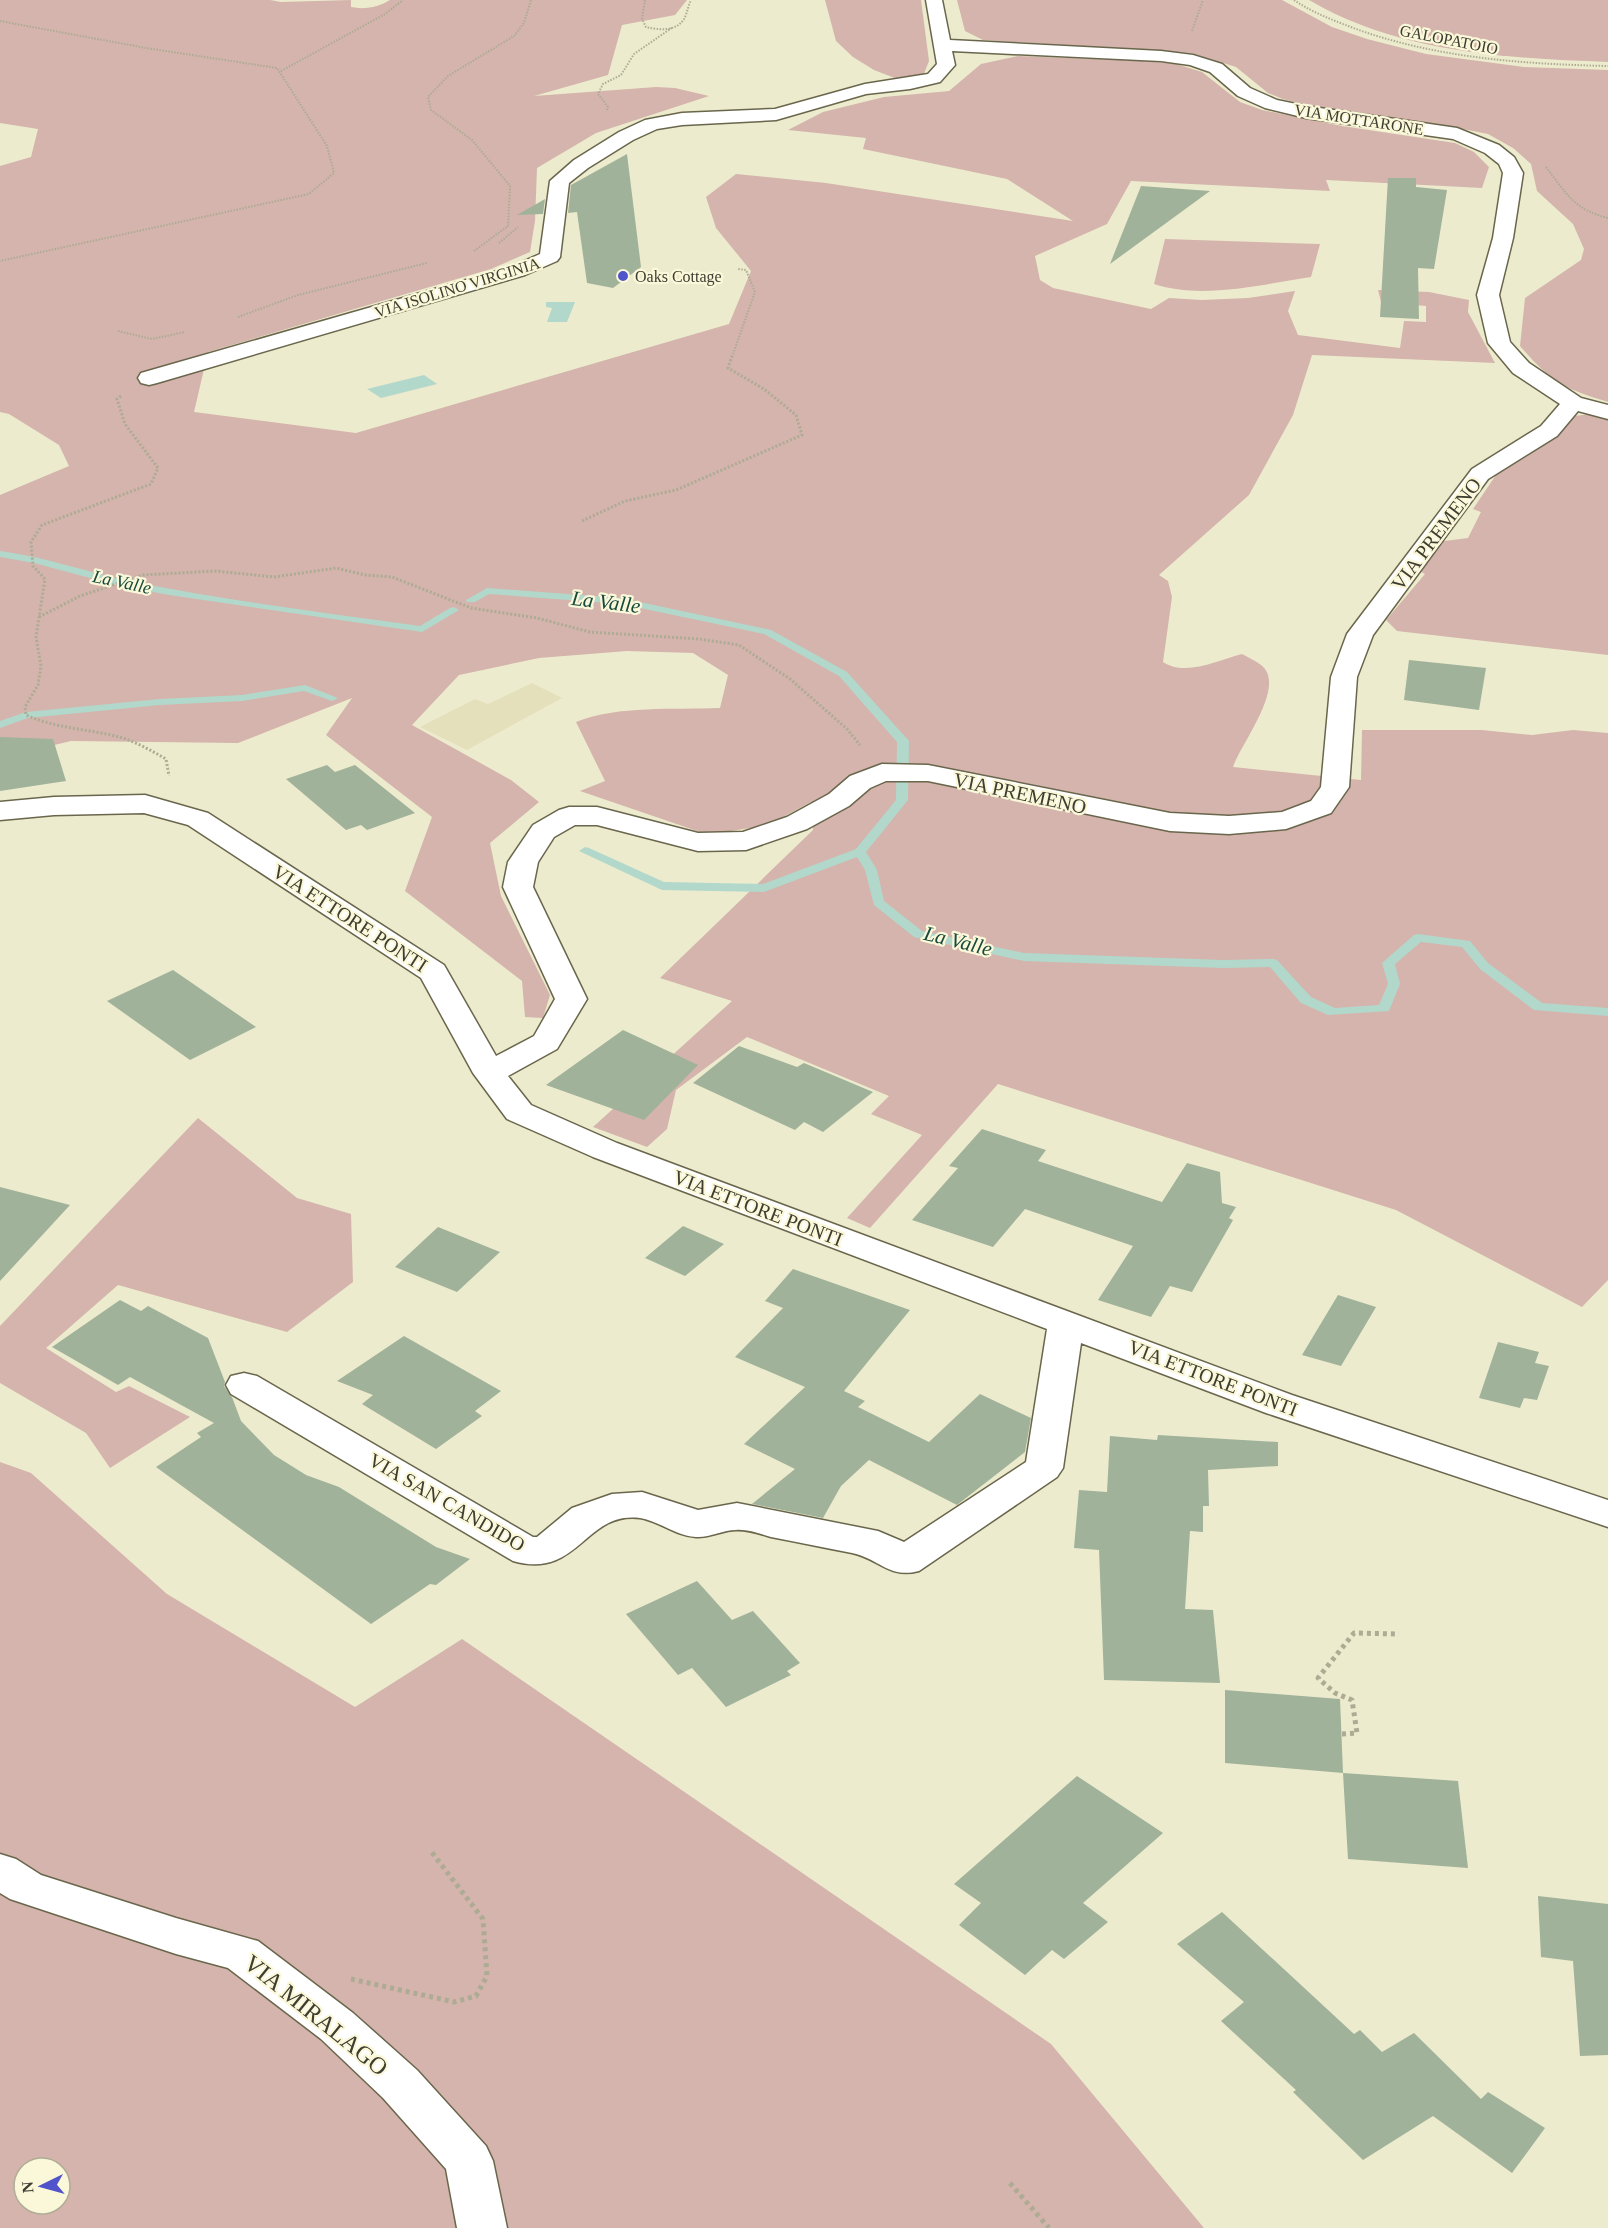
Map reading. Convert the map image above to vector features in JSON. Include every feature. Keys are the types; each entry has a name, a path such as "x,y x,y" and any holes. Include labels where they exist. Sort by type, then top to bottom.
{"street":[{"path":"934,0 943,45"},
{"name":"VIA ISOLINO VIRGINIA","path":"149,378 539,263 550,257 552,250 560,181 580,164 626,136 652,124 682,119 776,114 865,89 910,84 934,78 946,65 943,45"},
{"name":"VIA MOTTARONE","path":"943,45 1161,56 1193,60 1216,68 1244,92 1271,104 1306,112 1457,134 1492,149 1507,161 1513,173 1503,238 1488,295 1499,343 1521,368 1573,403 1608,412"},
{"name":"VIA PREMENO","path":"878,775 928,773 1170,822 1229,825 1286,820 1321,807 1335,787 1344,677 1360,634 1480,474 1549,431 1573,403"},
{"path":"489,1073 546,1042 571,999 518,887 523,862 543,831 569,816 597,816 698,842 746,841 796,823 839,800 878,775"},
{"name":"VIA ETTORE PONTI","path":"0,812 54,806 145,804 198,819 433,972 489,1073 519,1112 605,1150 1279,1404 1608,1514"},
{"name":"VIA SAN CANDIDO","path":"244,1384 527,1551 548,1550 586,1518 612,1507 642,1505 696,1524 737,1516 878,1545 905,1561 1044,1468 1066,1322"},
{"name":"VIA MIRALAGO","path":"0,1871 26,1887 177,1936 242,1954 337,2026 400,2084 469,2161 482,2228"}],"path":[{"path":"281,71 385,14 403,0"},
{"path":"471,254 507,226 510,186 472,140 431,110 428,97 448,76 514,36 524,23 531,0"},
{"path":"645,0 642,19 646,27 657,30 673,27 684,19 691,0"},
{"name":"GALOPATOIO","path":"1294,0 1306,9 1372,35 1434,51 1521,64 1608,66"},
{"path":"0,21 88,38 277,68 327,146 334,173 309,194 0,261"},
{"path":"233,319 298,295 377,273 429,262"},
{"path":"582,521 625,501 676,490 802,435 796,415 764,389 728,368 755,292 746,270 738,269"},
{"path":"118,331 152,339 187,332"},
{"path":"119,406 125,424 158,468 151,484 42,525 31,542 33,566 45,579 36,637 41,666 38,685 26,707 26,715 72,730 116,736 143,747 166,759 170,780"},
{"path":"39,617 80,596 143,575 215,571 274,577 336,568 365,575 392,577 471,608 537,618 590,632 699,639 739,645 790,679 839,722 878,775"},
{"path":"1342,1734 1357,1733 1352,1700 1335,1693 1318,1678 1354,1633 1399,1634"},
{"path":"343,1977 454,2002 476,1996 488,1976 483,1918 430,1850"},
{"path":"1010,2183 1049,2228"}],"shaded area":[{"path":"0,0 270,0 281,2 351,0 351,7 367,8 390,0 687,0 675,15 622,25 608,75 534,96 656,87 675,88 709,96 596,133 537,168 535,221 530,252 491,269 208,352 194,412 356,433 729,324 751,271 716,228 706,197 736,174 826,183 1073,221 1007,179 863,149 866,138 788,130 823,112 884,97 949,91 981,64 1018,56 1176,64 1202,72 1240,102 1262,110 1342,126 1455,143 1474,152 1489,167 1482,188 1326,180 1330,191 1131,181 1107,224 1035,256 1040,280 1053,288 1151,309 1169,298 1202,300 1248,298 1295,291 1288,311 1298,335 1400,348 1404,321 1426,322 1426,306 1381,302 1378,290 1429,292 1469,300 1468,312 1495,363 1312,355 1293,415 1249,495 1159,575 1168,581 1172,597 1163,662 1181,668 1192,668 1242,654 1265,669 1269,679 1264,704 1233,767 1361,780 1362,730 1482,730 1532,735 1573,730 1608,733 1608,1280 1582,1307 1396,1210 998,1084 870,1228 847,1218 922,1135 871,1114 889,1096 747,1037 676,1090 667,1129 647,1147 593,1127 732,1001 660,978 813,830 811,802 768,825 731,831 700,832 580,791 605,781 576,722 628,711 720,708 728,675 693,653 627,651 539,658 459,675 412,725 511,780 539,802 490,843 501,896 550,995 543,1018 525,1017 522,981 405,891 432,817 326,735 352,698 238,743 71,741 0,758 0,495 69,466 59,445 9,414 0,412 0,166 31,157 38,129 0,123"},
{"path":"825,0 921,0 929,61 923,76 900,80 874,70 853,57 836,41"},
{"path":"957,0 1282,0 1332,27 1367,39 1426,54 1524,67 1608,70 1608,402 1580,393 1549,376 1520,346 1525,298 1581,260 1584,249 1573,224 1537,191 1531,164 1513,148 1488,134 1443,125 1326,110 1283,99 1268,93 1236,67 1191,53 983,40 965,31"},
{"path":"1309,0 1608,0 1608,62 1492,55 1416,42 1344,18"},
{"path":"1165,239 1320,244 1311,277 1253,287 1192,291 1154,284"},
{"path":"1591,414 1608,420 1608,655 1397,631 1386,620 1425,574 1416,569 1437,542 1468,538 1481,512 1473,509 1498,472 1526,457 1552,439 1574,416"},
{"path":"532,683 562,698 467,750 420,727 475,699 488,704"},
{"path":"198,1118 297,1198 351,1214 353,1282 287,1332 118,1285 46,1348 116,1392 129,1386 190,1417 110,1468 86,1433 0,1383 0,1326"},
{"path":"0,1462 31,1473 167,1594 355,1707 462,1639 1051,2044 1204,2228 0,2228"}],"water":[{"path":"546,302 575,302 567,322 547,322 552,308 546,307"},
{"path":"424,375 437,384 381,398 367,389"}],"building":[{"path":"627,154 641,267 613,288 587,283 577,212 568,213 571,185"},
{"path":"1388,178 1416,178 1416,187 1447,190 1434,269 1418,268 1419,319 1380,317"},
{"path":"1141,186 1210,191 1110,264"},
{"path":"545,199 543,214 517,215"},
{"path":"1409,660 1486,668 1479,710 1404,700"},
{"path":"0,737 53,739 66,781 0,791"},
{"path":"327,765 335,772 355,765 415,813 367,830 361,825 346,830 286,779"},
{"path":"173,970 256,1027 190,1060 107,1001"},
{"path":"623,1030 698,1065 644,1120 546,1085"},
{"path":"739,1046 797,1067 804,1063 873,1092 823,1132 804,1122 795,1130 693,1083"},
{"path":"982,1129 1046,1150 1038,1161 1162,1202 1187,1163 1220,1172 1222,1203 1236,1207 1229,1218 1233,1220 1192,1292 1170,1286 1151,1317 1098,1300 1133,1246 1025,1209 993,1247 912,1220 958,1168 949,1166"},
{"path":"0,1187 70,1205 0,1281"},
{"path":"683,1226 724,1244 685,1276 645,1258"},
{"path":"438,1227 500,1252 457,1292 395,1267"},
{"path":"793,1269 910,1310 844,1391 865,1401 858,1407 929,1442 980,1394 1031,1418 1025,1452 957,1505 869,1460 841,1486 823,1518 752,1504 795,1469 744,1444 805,1387 735,1357 783,1308 765,1301"},
{"path":"1338,1295 1376,1307 1341,1366 1302,1355"},
{"path":"120,1300 141,1311 148,1306 208,1338 225,1382 224,1386 232,1397 241,1421 274,1455 306,1475 339,1487 436,1547 470,1559 436,1585 430,1584 371,1624 156,1467 201,1437 197,1433 214,1423 130,1377 118,1385 52,1347"},
{"path":"404,1336 501,1391 475,1411 482,1416 436,1449 362,1404 373,1395 337,1381"},
{"path":"1498,1342 1539,1352 1535,1363 1549,1366 1537,1400 1524,1398 1520,1408 1479,1398"},
{"path":"1158,1435 1278,1442 1278,1466 1208,1470 1209,1506 1203,1506 1203,1532 1190,1531 1185,1609 1213,1610 1220,1683 1104,1680 1099,1550 1074,1548 1079,1490 1107,1492 1110,1436 1157,1440"},
{"path":"697,1581 732,1620 753,1611 800,1663 787,1671 791,1675 726,1707 692,1668 678,1675 626,1614"},
{"path":"1225,1690 1340,1699 1343,1773 1225,1763"},
{"path":"1343,1773 1458,1781 1468,1868 1348,1859"},
{"path":"1077,1776 1163,1833 1083,1903 1108,1922 1064,1959 1052,1950 1025,1975 959,1925 981,1903 954,1884"},
{"path":"1538,1896 1608,1904 1608,2055 1580,2056 1573,1961 1541,1957"},
{"path":"1222,1912 1354,2034 1360,2030 1382,2052 1414,2033 1481,2099 1488,2092 1545,2128 1512,2173 1433,2116 1363,2160 1293,2092 1296,2090 1221,2021 1244,2002 1177,1944"}],"waterway":[{"name":"La Valle","path":"0,554 34,560 116,582 169,592 422,629 454,610"},
{"name":"La Valle","path":"471,600 487,591 621,601 767,632 843,674 903,741 902,800 860,852"},
{"path":"0,725 26,715 160,702 242,698 305,688 332,698"},
{"path":"585,851 662,886 764,888 860,852"},
{"name":"La Valle","path":"860,852 871,870 878,902 918,934 1024,957 1223,964 1273,963 1306,1000 1333,1012 1384,1008 1394,984 1388,963 1418,938 1466,944 1484,966 1539,1007 1608,1012"}],"place":[{"name":"Oaks Cottage","path":"623,276"}]}
